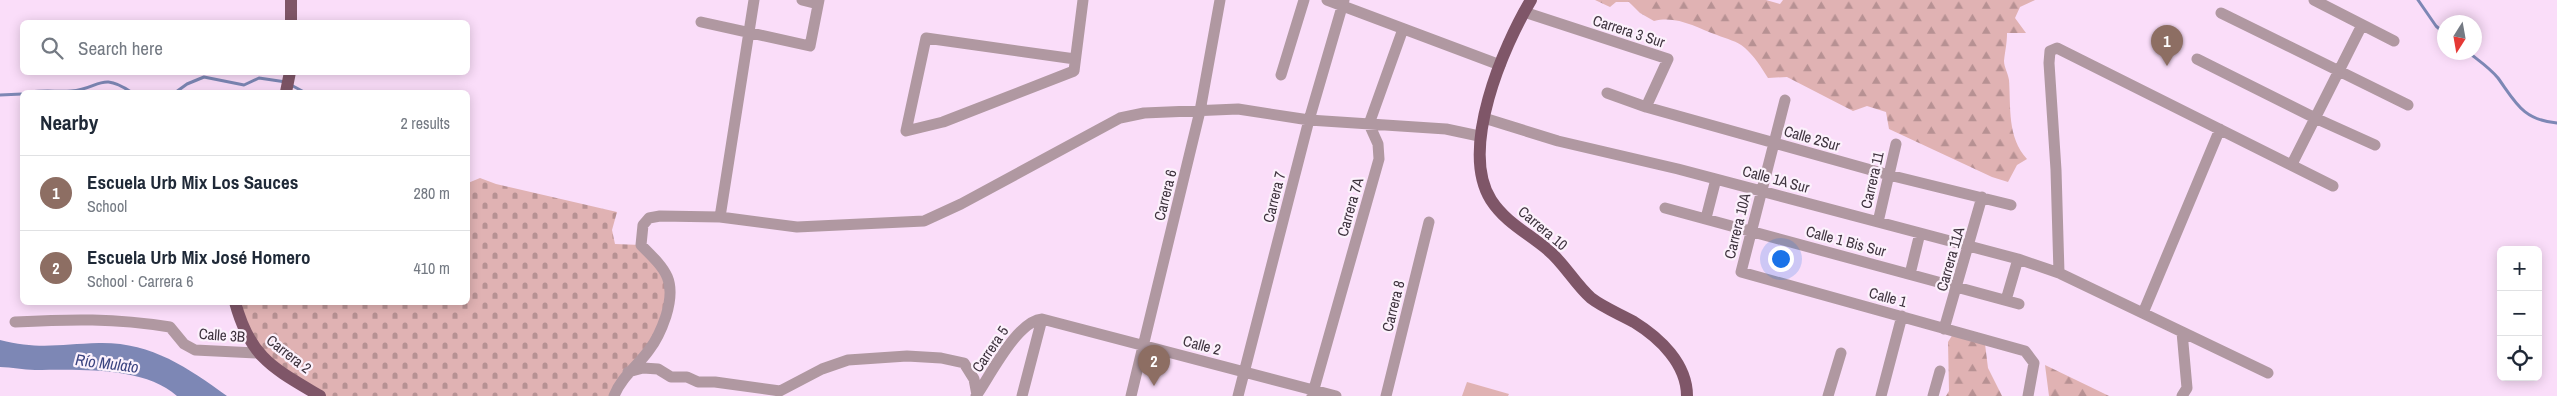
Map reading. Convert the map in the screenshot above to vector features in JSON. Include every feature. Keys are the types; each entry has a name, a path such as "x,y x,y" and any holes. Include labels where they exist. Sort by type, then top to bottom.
{"main road":[{"path":"291,0 291,20"},
{"name":"Carrera 10","path":"1531,0 1500,65 1479,136 1479,166 1490,200 1512,225 1548,250 1592,298 1637,324 1664,345 1683,371 1686,396"},
{"path":"286,90 289,75"},
{"name":"Carrera 2","path":"236,305 242,326 257,353 285,375 320,396"}],"street":[{"path":"720,217 747,32 754,0"},
{"path":"701,22 810,46 818,2 802,0"},
{"path":"1075,59 926,38 906,130 943,122 1074,71 1083,0"},
{"name":"Carrera 6","path":"1130,396 1200,111 1220,0"},
{"path":"1282,75 1304,0"},
{"path":"1327,0 1342,3 1500,65"},
{"path":"2314,0 2394,41"},
{"name":"Carrera 7","path":"1238,396 1309,120 1342,3"},
{"name":"Carrera 3 Sur","path":"1524,12 1668,59 1646,107"},
{"path":"2221,12 2408,105"},
{"path":"2292,164 2362,25"},
{"path":"1369,124 1403,28"},
{"path":"2059,273 2056,170 2049,62 2050,51 2057,48 2333,186"},
{"path":"2197,59 2315,118 2375,145"},
{"name":"Calle 2Sur","path":"1608,93 1646,107 1774,143 1890,175 1982,196 2011,205"},
{"name":"Carrera 10A","path":"1741,272 1785,100"},
{"path":"614,396 627,373 648,351 657,337 672,295 669,280 656,260 641,245 643,225 649,218 660,216 720,217 797,227 924,221 961,204 1120,118 1144,113 1238,109 1309,120 1446,130 1479,136"},
{"name":"Calle 1A Sur","path":"1484,118 1558,141 1716,179 1970,245 2059,273 2268,373"},
{"name":"Carrera 7A","path":"1312,393 1379,158 1378,144 1369,124"},
{"path":"2143,314 2220,129"},
{"name":"Carrera 11","path":"1878,222 1896,144"},
{"path":"1706,218 1716,179"},
{"name":"Carrera 11A","path":"1944,329 1970,245 1982,196"},
{"name":"Calle 1 Bis Sur","path":"1665,208 1752,230 2019,304"},
{"name":"Carrera 8","path":"1386,396 1429,222"},
{"path":"1910,274 1920,233"},
{"path":"2006,300 2018,260"},
{"name":"Calle 1","path":"1741,272 1902,316 2027,353 2034,363 2028,396"},
{"path":"1881,396 1902,316"},
{"name":"Calle 3B","path":"15,322 94,318 133,321 170,327 184,344 195,350 257,353"},
{"path":"1022,396 1036,320"},
{"name":"Calle 2","path":"1036,320 1144,345 1245,372 1312,393 1336,396"},
{"name":"Carrera 5","path":"976,396 1019,332 1036,320"},
{"path":"2182,332 2187,388 2182,396"},
{"path":"1828,396 1841,353"},
{"path":"627,373 643,368 658,369 671,376 687,377 698,382 715,382 780,391 822,369 848,360 906,356 940,358 964,363 974,379 976,396"},
{"path":"1933,396 1940,371"}],"green space":[{"path":"1595,0 1766,0 1780,4 1783,0 2035,0 2020,7 2015,18 2026,33 2007,33 2004,61 2009,80 2013,132 2027,159 2017,165 2008,182 1992,177 1889,129 1886,112 1867,106 1853,111 1787,77 1768,78 1752,55 1735,42 1679,21 1654,21 1640,13 1629,2 1616,2 1610,7"},
{"path":"480,178 496,184 617,212 612,230 615,244 641,245 669,280 665,319 614,396 320,396 257,353 236,305 470,305 470,182"},
{"path":"1953,334 1985,344 1988,368 2002,396 1946,396 1949,391 1948,342"},
{"path":"2045,365 2105,394 2109,396 2049,396"},
{"path":"1467,382 1509,394 1508,396 1462,396"}],"water":[{"name":"Río Mulato","path":"0,340 38,346 99,343 135,347 152,352 183,366 227,396 177,396 163,386 147,379 109,372 90,370 31,370 0,367"}],"waterway":[{"path":"2418,0 2437,27"},
{"path":"2479,60 2495,74 2516,102 2528,114 2545,121 2557,123"},
{"path":"179,90 187,84 204,77 244,85 259,78 286,82"},
{"path":"81,90 106,82 128,90"},
{"path":"291,85 300,90"},
{"path":"0,95 20,94"}],"place":[{"name":"Escuela Urb Mix Los Sauces","path":"2167,66"},
{"name":"Escuela Urb Mix José Homero","path":"1154,386"}]}
